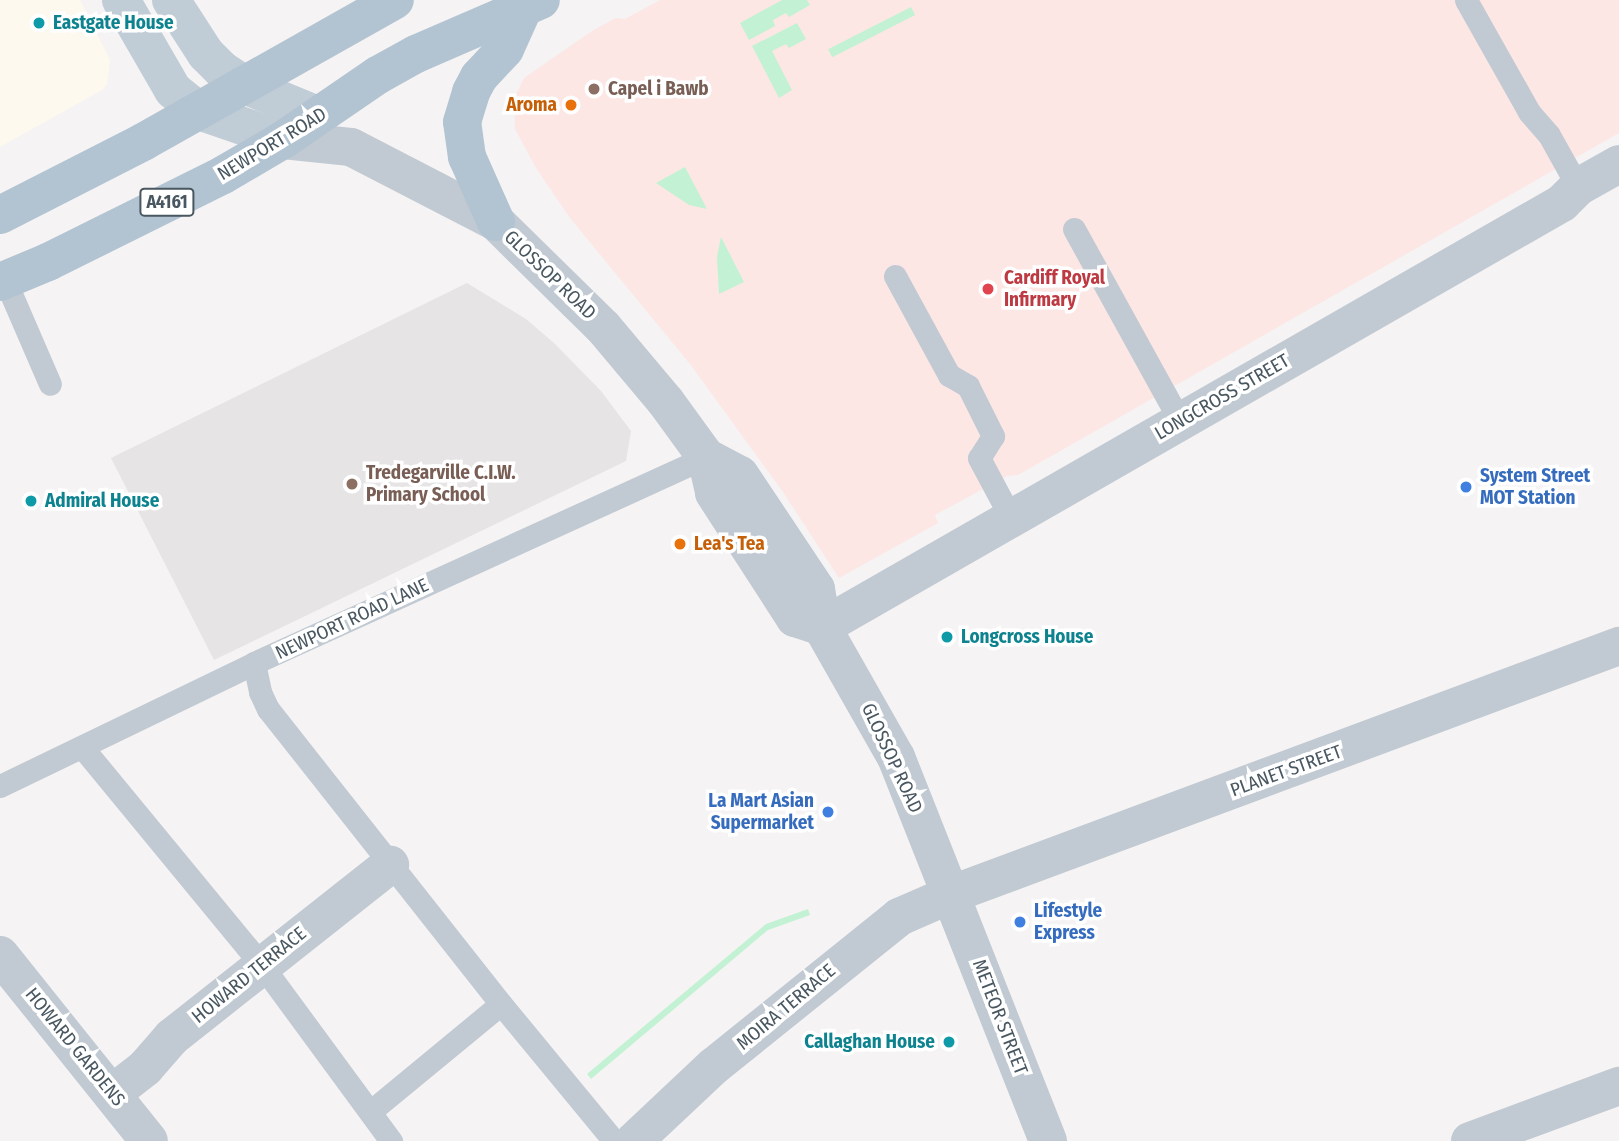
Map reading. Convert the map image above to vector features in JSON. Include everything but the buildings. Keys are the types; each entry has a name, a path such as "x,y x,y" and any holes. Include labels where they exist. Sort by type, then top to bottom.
{"main road":[{"path":"121,0 160,73 173,90 199,111 284,140"},
{"path":"171,0 206,54 222,70 247,86 320,116"},
{"path":"0,215 103,164 247,86 335,31 395,0"},
{"path":"496,222 467,157 462,122 471,92 479,77 505,49 532,4"},
{"name":"NEWPORT ROAD","path":"2,281 48,262 223,175 284,140 378,75 416,54 532,4"}],"street":[{"name":"GLOSSOP ROAD","path":"320,116 351,147 496,222 603,327 666,402 706,457 714,493 795,618 822,627 896,757 952,894"},
{"name":"GLOSSOP ROAD","path":"284,140 351,147"},
{"name":"LONGCROSS STREET","path":"822,627 1562,203 1578,187 1619,164"},
{"name":"PLANET STREET","path":"952,894 1619,646"},
{"name":"HOWARD TERRACE","path":"113,1093 145,1068 172,1037 261,964 390,865"},
{"name":"MOIRA TERRACE","path":"634,1141 714,1066 883,928 915,909 952,894"},
{"name":"METEOR STREET","path":"952,894 1048,1141"},
{"name":"HOWARD GARDENS","path":"0,955 149,1141"},
{"path":"1470,1141 1619,1086"}],"lane":[{"path":"1466,0 1529,113 1549,135 1578,187"},
{"path":"1074,229 1180,421"},
{"path":"895,276 949,375 968,386 993,436 979,457 1011,518"},
{"path":"2,281 50,384"},
{"name":"NEWPORT ROAD LANE","path":"0,786 254,663 706,457"},
{"path":"254,663 260,692 268,709 501,1004 614,1141"},
{"path":"82,747 261,964 391,1141"},
{"path":"371,1111 501,1004"}],"shaded area":[{"path":"0,0 80,0 110,60 107,84 102,90 0,147"},
{"name":"Cardiff Royal Infirmary","path":"660,0 1619,0 1619,133 1018,475 1007,476 935,515 938,523 839,578 783,492 690,364 570,218 536,168 515,129 514,99 524,78 592,31 616,18 625,19"},
{"name":"Tredegarville C.I.W. Primary School","path":"467,283 526,319 601,391 631,431 626,461 214,660 111,458"}],"green space":[{"path":"782,0 807,0 810,5 789,17 786,13 773,20 775,26 749,40 740,23"},
{"path":"911,7 915,15 832,57 828,49"},
{"path":"797,23 806,39 789,48 786,44 772,51 792,90 779,98 752,46"},
{"path":"685,167 707,209 689,205 656,183"},
{"path":"721,237 744,282 719,294 717,257"},
{"path":"808,909 810,915 768,930 591,1079 587,1074 766,924"}],"place":[{"name":"Eastgate House","path":"39,23"},
{"name":"Capel i Bawb","path":"594,89"},
{"name":"Aroma","path":"571,105"},
{"name":"Cardiff Royal Infirmary","path":"988,289"},
{"name":"Tredegarville C.I.W. Primary School","path":"352,484"},
{"name":"System Street MOT Station","path":"1466,487"},
{"name":"Admiral House","path":"31,501"},
{"name":"Lea's Tea","path":"680,544"},
{"name":"Longcross House","path":"947,637"},
{"name":"La Mart Asian Supermarket","path":"828,812"},
{"name":"Lifestyle Express","path":"1020,922"},
{"name":"Callaghan House","path":"949,1042"}]}
